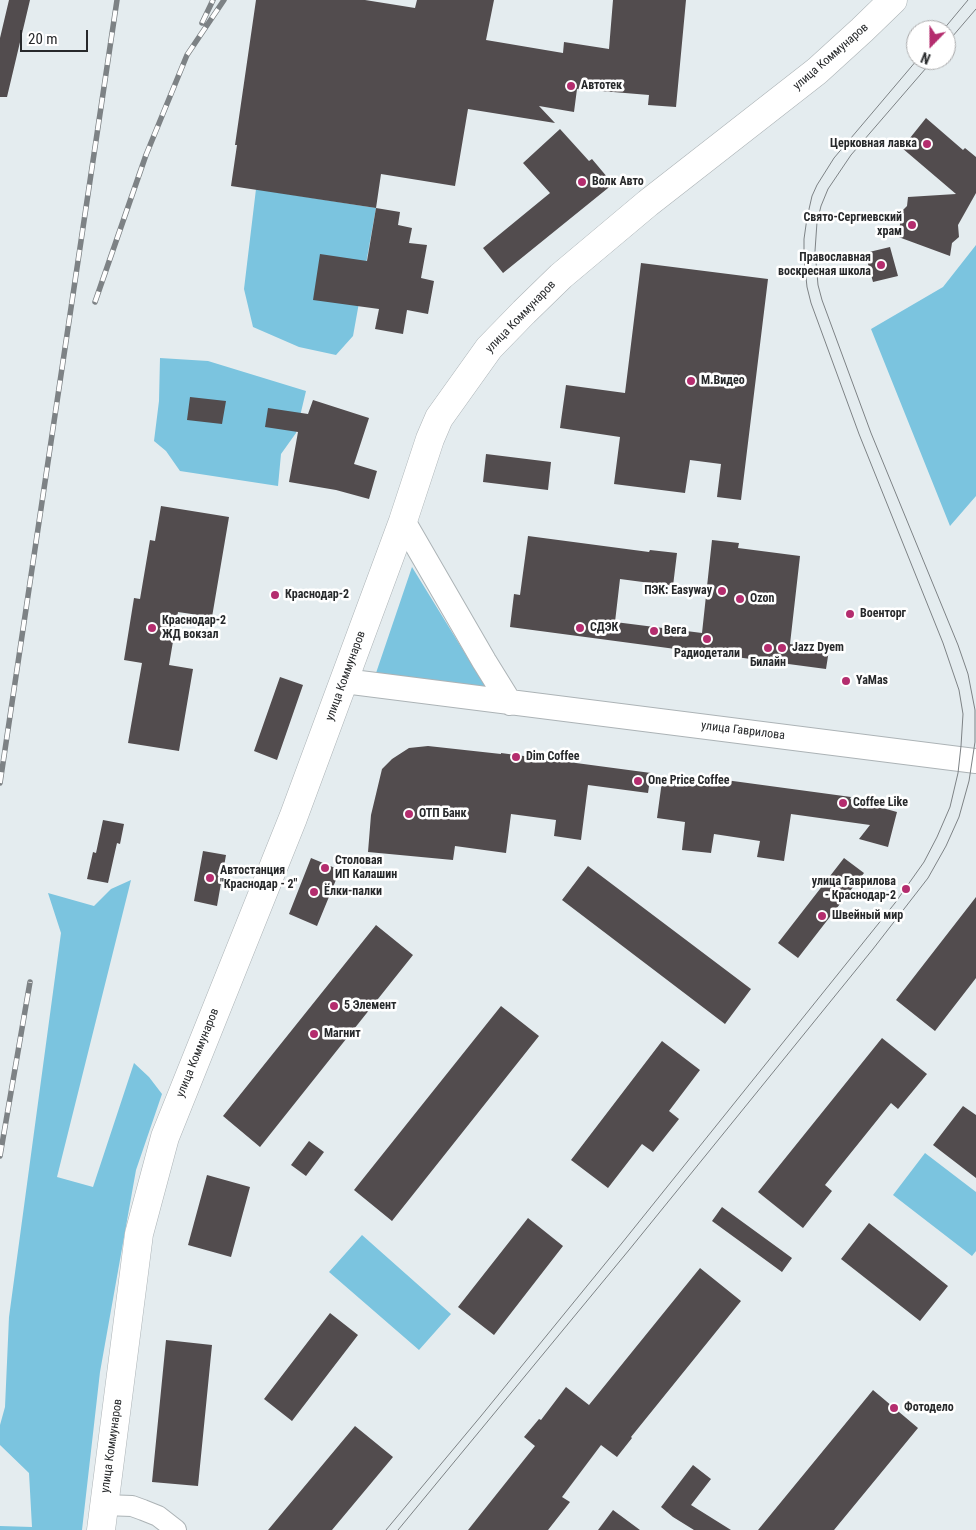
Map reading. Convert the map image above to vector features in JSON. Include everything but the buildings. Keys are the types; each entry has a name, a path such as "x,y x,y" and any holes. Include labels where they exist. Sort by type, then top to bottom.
{"main road":[{"name":"улица Коммунаров","path":"102,1517 138,1234 165,1137 292,818 403,521 430,439 439,418 489,348 524,312 597,245 817,71 893,0"}],"street":[{"path":"403,521 510,703"},
{"name":"улица Гаврилова","path":"344,681 976,762"},
{"path":"102,1517 132,1506 158,1516 176,1530"}],"shaded area":[{"path":"256,189 376,208 353,336 336,355 299,347 253,327 244,289"},
{"path":"976,245 976,496 950,526 871,329 943,287"},
{"path":"160,358 208,361 306,391 296,433 281,454 278,486 180,471 166,451 154,441 159,401"},
{"path":"412,567 487,689 376,673"},
{"path":"131,880 57,1177 93,1187 134,1063 149,1077 162,1094 136,1170 100,1372 82,1530 0,1530 0,1526 32,1527 29,1473 0,1445 0,1425 5,1407 9,1317 61,933 48,893 94,906 111,889"},
{"path":"925,1153 976,1192 976,1251 972,1256 893,1195"},
{"path":"362,1235 451,1314 419,1350 329,1272"}],"tram line":[{"path":"951,20 968,0"},
{"path":"956,32 976,9"},
{"path":"386,1530 622,1243 895,903 924,862 950,807 958,773 961,746 963,714 959,690 943,643 859,434 811,303 804,258 807,218 812,196 817,185 834,158 909,70"},
{"path":"398,1530 629,1250 873,949 928,878 946,846 959,817 969,781 975,742 975,710 968,674 958,645 871,433 822,300 818,285 815,251 817,222 828,189 851,155 924,70"}],"railway":[{"path":"0,783 117,0"},
{"path":"202,23 213,0"},
{"path":"95,302 146,155 187,55 224,0"},
{"path":"0,1156 30,982"}],"place":[{"name":"Автотек","path":"571,86"},
{"name":"Церковная лавка","path":"927,144"},
{"name":"Волк Авто","path":"582,182"},
{"name":"Свято-Сергиевский храм","path":"912,225"},
{"name":"Православная воскресная школа","path":"881,265"},
{"name":"М.Видео","path":"691,381"},
{"name":"ПЭК: Easyway","path":"722,591"},
{"name":"Краснодар-2","path":"275,595"},
{"name":"Ozon","path":"740,599"},
{"name":"Военторг","path":"850,614"},
{"name":"Краснодар-2 ЖД вокзал","path":"152,628"},
{"name":"СДЭК","path":"580,628"},
{"name":"Вега","path":"654,631"},
{"name":"Радиодетали","path":"707,639"},
{"name":"Билайн","path":"768,648"},
{"name":"Jazz Dyem","path":"782,648"},
{"name":"YaMas","path":"846,681"},
{"name":"Dim Coffee","path":"516,757"},
{"name":"One Price Coffee","path":"638,781"},
{"name":"Coffee Like","path":"843,803"},
{"name":"ОТП Банк","path":"409,814"},
{"name":"Столовая ИП Калашин","path":"325,868"},
{"name":"Автостанция \"Краснодар - 2\"","path":"210,878"},
{"name":"улица Гаврилова - Краснодар-2","path":"906,889"},
{"name":"Ёлки-палки","path":"314,892"},
{"name":"Швейный мир","path":"822,916"},
{"name":"5 Элемент","path":"334,1006"},
{"name":"Магнит","path":"314,1034"},
{"name":"Фотодело","path":"894,1408"}]}
